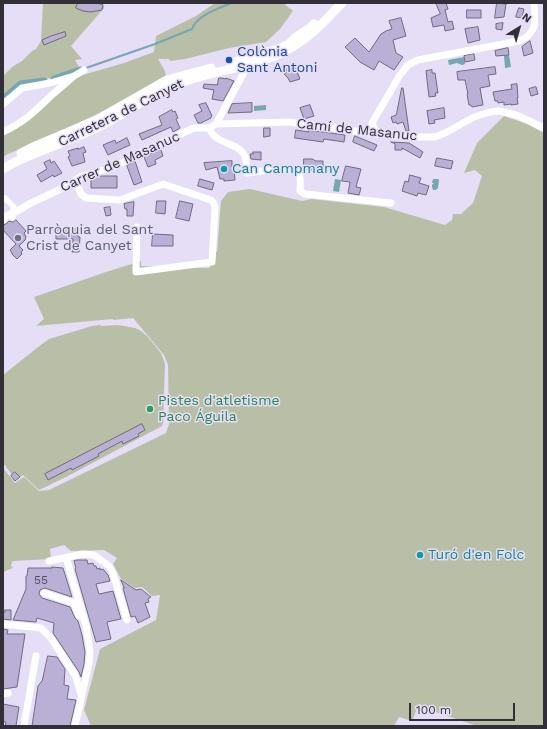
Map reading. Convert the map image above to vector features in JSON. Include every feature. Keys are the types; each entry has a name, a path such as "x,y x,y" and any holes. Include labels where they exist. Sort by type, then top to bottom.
{"street":[{"name":"Carretera de Canyet","path":"3,164 33,147 95,121 167,80 276,50 289,44 311,27 332,6 334,7 338,3"},
{"name":"Carretera de Canyet","path":"3,169 24,157 91,131 167,88 191,79 274,57 295,46 309,35 342,3"},
{"path":"377,134 372,123 400,75 408,65 418,60 519,41 526,38 532,31 535,23 534,3"},
{"path":"276,50 272,54 249,61 213,126 213,136 242,152 245,157 247,173 294,170 299,174 300,191 305,194 391,203"},
{"path":"3,132 23,121 52,94 84,70"},
{"path":"3,104 22,88 50,83 74,76"},
{"name":"Camí de Masanuc","path":"213,126 288,122 377,134 435,137 474,117 495,111 506,112 526,118 544,128"},
{"name":"Carrer de Masanuc","path":"3,217 63,188 82,176 114,167 144,151 194,128 213,126"},
{"path":"75,180 81,194 86,198 120,200 163,184 211,200 215,207 212,262 136,272 137,227"},
{"path":"3,200 5,198 14,207 11,214 13,217 12,218 9,215 3,221"},
{"path":"48,561 83,554 94,556 109,566 113,573 127,620"},
{"path":"66,557 86,626 90,652 89,663 75,726"},
{"path":"44,593 74,603 80,621 86,626"},
{"path":"3,624 41,628 51,638 75,675 81,696"},
{"path":"24,726 36,656"}],"shaded area":[{"path":"43,3 103,3 104,8 71,46 82,59 75,60 79,67 56,77 20,83 3,97 3,76 12,67 36,49 41,41"},
{"path":"215,3 283,3 293,11 280,29 266,42 229,48 185,59 170,61 169,59 158,59 165,71 166,77 108,109 3,157 3,135 79,76 124,63 154,52 156,36 196,16"},
{"path":"509,55 511,67 505,68 504,56"},
{"path":"464,57 465,64 462,65 457,63 449,65 448,60"},
{"path":"266,105 266,110 254,111 254,106"},
{"path":"504,116 527,124 544,133 544,726 477,726 418,706 412,721 399,717 394,726 91,726 84,710 100,649 156,620 160,595 152,596 142,587 135,588 121,579 113,564 117,558 104,550 71,551 64,545 50,549 51,559 13,561 11,566 13,568 3,572 3,468 15,483 24,477 39,491 49,490 166,433 169,424 168,365 164,355 133,318 36,326 44,319 34,297 141,261 141,266 210,268 210,252 217,252 221,201 228,192 250,189 302,201 312,199 384,207 445,225 452,220 453,214 461,214 473,203 482,176 475,170 464,173 477,143"},
{"path":"335,179 341,180 339,192 333,191"},
{"path":"433,179 439,180 438,188 436,190 433,190 432,187 434,183 432,183"},
{"path":"100,325 118,325 135,328 147,336 161,353 165,364 162,426 39,490 23,475 15,481 3,463 3,375 49,339"}],"building":[{"path":"78,3 98,3 103,5 102,10 91,12 76,8"},
{"path":"436,3 446,3 448,9 445,10 448,22 452,21 454,29 445,31 444,25 433,27 431,18 440,14"},
{"path":"497,3 506,4 504,17 495,18"},
{"path":"519,8 524,9 522,18 516,17"},
{"path":"467,10 481,10 481,18 467,18"},
{"path":"401,18 406,36 393,40 396,53 403,57 394,70 379,61 374,70 360,62 345,47 355,38 369,52 381,34 392,29 389,21"},
{"path":"503,23 502,30 496,29 496,24"},
{"path":"478,27 480,40 468,43 465,29"},
{"path":"65,32 66,36 44,45 42,40"},
{"path":"530,41 533,53 524,56 522,47"},
{"path":"508,48 509,55 496,56 495,51"},
{"path":"474,54 475,60 465,62 464,56"},
{"path":"294,66 300,79 290,82 284,74 286,73 286,70"},
{"path":"495,67 496,74 488,75 490,86 480,88 483,105 472,107 469,105 465,80 458,80 457,72"},
{"path":"432,70 432,73 435,73 438,93 435,93 436,96 429,97 426,71"},
{"path":"219,78 226,78 234,81 223,101 212,99 214,90 203,88 204,84 217,85"},
{"path":"517,84 518,104 504,105 504,102 498,103 498,101 495,101 493,92 512,89 511,85"},
{"path":"536,87 538,94 531,96 529,89"},
{"path":"402,88 409,131 406,131 403,122 397,124 396,122 393,123 391,117 396,115"},
{"path":"206,103 212,116 201,123 198,123 194,115 202,111 199,105"},
{"path":"252,103 252,112 228,113 232,104"},
{"path":"310,105 314,116 304,119 300,108"},
{"path":"444,108 445,118 434,120 435,123 429,124 427,111"},
{"path":"172,110 173,112 175,111 178,118 176,119 180,128 173,132 171,127 142,140 139,134 162,125 159,117"},
{"path":"264,128 270,128 270,136 264,137"},
{"path":"296,130 309,132 308,130 345,135 344,142 324,139 323,142 295,138"},
{"path":"355,136 377,145 374,151 353,142"},
{"path":"127,138 130,145 108,155 103,145 115,140 116,143"},
{"path":"391,142 409,143 423,152 420,158 402,148 402,150 395,150 395,144"},
{"path":"84,147 86,152 83,153 85,162 72,166 68,157 70,156 68,151"},
{"path":"161,150 163,156 155,160 156,164 148,167 144,157"},
{"path":"253,152 261,152 261,160 251,159 250,154 253,154"},
{"path":"437,158 453,161 451,169 435,166"},
{"path":"304,159 323,161 323,170 309,170 308,167 304,168"},
{"path":"50,160 51,163 54,161 62,173 54,177 53,175 41,182 37,175 47,169 44,163"},
{"path":"135,161 142,182 134,185 127,166"},
{"path":"232,161 235,180 224,181 224,179 220,179 217,167 206,170 204,163"},
{"path":"346,166 361,169 356,187 361,188 359,195 348,193 350,182 342,181"},
{"path":"410,175 421,178 419,183 429,186 426,195 418,193 417,196 402,191 405,181 408,182"},
{"path":"102,176 117,176 117,188 91,188 91,179"},
{"path":"200,179 214,183 212,190 198,186"},
{"path":"157,201 166,201 165,214 156,213"},
{"path":"180,201 193,204 189,221 176,218"},
{"path":"134,202 133,216 127,216 127,209 125,209 124,204"},
{"path":"110,207 111,215 106,216 104,208"},
{"name":"Parròquia del Sant Crist de Canyet","path":"16,220 26,231 24,233 26,237 25,240 19,246 23,250 21,252 22,254 17,259 10,250 16,244 3,230 3,225 9,221 13,222"},
{"path":"78,229 78,237 80,237 79,252 72,252 73,239 56,239 56,230"},
{"path":"153,234 173,235 173,246 152,246"},
{"path":"142,424 145,430 138,434 139,436 123,444 122,441 98,454 99,456 48,480 45,474"},
{"path":"15,472 20,477 15,481 11,476"},
{"path":"87,560 88,564 93,563 97,569 103,569 108,575 110,581 96,584 99,594 113,591 121,619 107,622 111,639 96,642 75,569 74,561"},
{"path":"28,568 63,568 72,597 45,588 40,590 39,594 42,598 70,607 78,621 85,652 81,677 53,633 54,623 37,618 36,622 13,620 26,589 26,576"},
{"path":"121,580 136,590 141,589 151,597 148,599 149,602 145,603 150,617 138,623 135,616 131,617"},
{"path":"5,610 11,610 11,620 3,619 3,612 5,612"},
{"path":"3,629 8,630 7,634 25,634 17,687 3,689"},
{"path":"48,656 57,657 65,669 64,685 69,686 67,699 76,700 70,726 32,726 38,686 42,681"},
{"path":"3,704 19,707 16,726 5,726 6,722 3,722"}],"waterway":[{"path":"86,68 155,44 192,29 198,20 203,16 231,3"},
{"path":"54,79 80,70"},
{"path":"3,99 21,84 44,81"}],"place":[{"name":"Colònia Sant Antoni","path":"229,60"},
{"name":"Can Campmany","path":"224,169"},
{"name":"Parròquia del Sant Crist de Canyet","path":"18,238"},
{"name":"Pistes d'atletisme Paco Águila","path":"150,409"},
{"name":"Turó d'en Folc","path":"420,555"}]}
